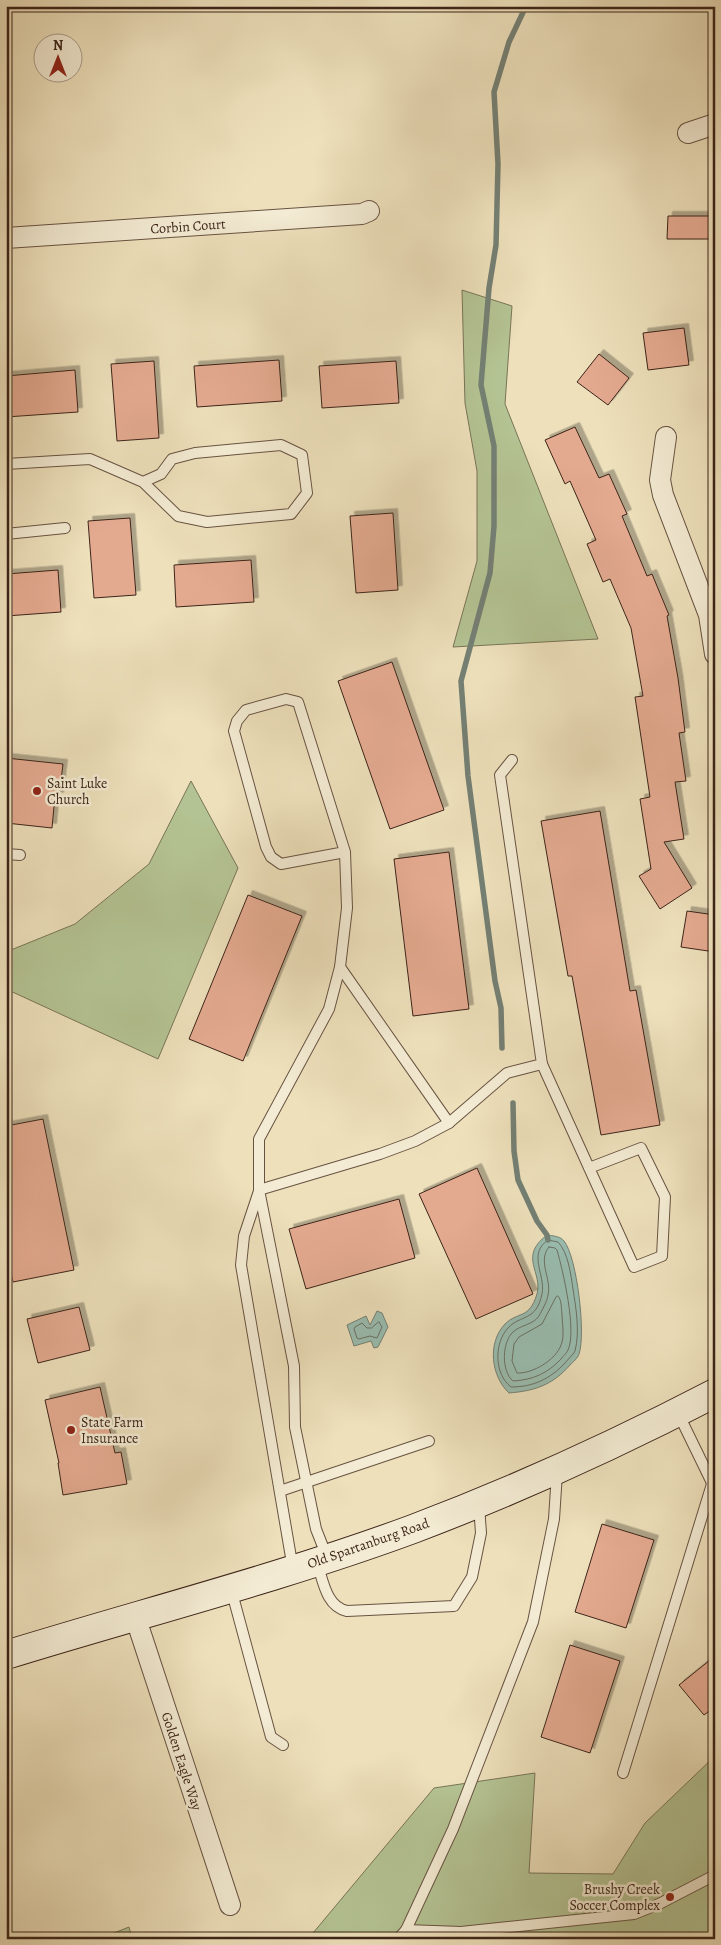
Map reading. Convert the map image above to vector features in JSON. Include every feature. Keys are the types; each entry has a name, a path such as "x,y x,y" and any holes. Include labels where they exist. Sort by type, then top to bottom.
{"main road":[{"name":"Old Spartanburg Road","path":"6,1655 312,1563 412,1529 557,1470 715,1393"}],"street":[{"path":"688,132 715,124"},
{"name":"Corbin Court","path":"6,238 362,214 368,210"},
{"path":"666,437 660,480 663,495 712,614 715,654"},
{"name":"Golden Eagle Way","path":"135,1616 230,1905"}],"lane":[{"path":"6,464 90,458 143,482 178,516 207,522 291,514 307,493 302,455 281,445 195,453 172,460 161,474 143,482"},
{"path":"6,534 65,528"},
{"path":"312,1563 316,1529 295,1427 294,1366 260,1190 260,1139 329,1008 340,967 347,908 345,852 298,702 286,699 246,710 237,721 234,731 266,847 271,857 281,864 345,852"},
{"path":"512,760 500,775 542,1064 589,1168 634,1266 662,1256 665,1197 641,1148 589,1168"},
{"path":"6,854 20,855"},
{"path":"340,967 449,1123"},
{"path":"260,1190 380,1154 416,1141 449,1123 507,1073 542,1064"},
{"path":"260,1190 244,1236 241,1264 280,1491 330,1599 340,1610 347,1611 454,1606 472,1577 481,1533 479,1503"},
{"path":"623,1773 713,1487 677,1412"},
{"path":"280,1491 429,1441"},
{"path":"398,1939 406,1930 453,1829 533,1622 554,1519 557,1470"},
{"path":"230,1588 271,1737 283,1745"},
{"path":"406,1930 461,1932 634,1914 659,1904 715,1875"}],"green space":[{"path":"462,290 512,306 505,404 598,639 453,647 477,561 477,471 465,403"},
{"path":"191,781 238,868 158,1059 6,989 6,952 75,924 149,864"},
{"path":"715,1756 715,1939 308,1939 434,1788 535,1773 529,1873 613,1874 645,1823"},
{"path":"129,1927 132,1939 99,1939"}],"water":[{"path":"547,1235 558,1237 564,1241 573,1263 581,1314 579,1354 564,1372 550,1382 535,1389 509,1393 498,1378 495,1369 494,1350 496,1340 505,1324 527,1311 534,1302 538,1286 533,1264 534,1250 538,1243"},
{"path":"377,1311 382,1313 388,1327 378,1347 374,1348 371,1341 354,1346 347,1325 366,1316 370,1325"}],"building":[{"path":"668,216 715,216 715,239 667,239"},
{"path":"684,328 689,365 648,370 643,333"},
{"path":"599,354 629,378 608,405 577,382"},
{"path":"279,360 282,401 197,407 194,366"},
{"path":"154,361 159,438 117,441 111,364"},
{"path":"396,361 399,403 322,408 319,366"},
{"path":"75,370 78,412 6,417 6,376"},
{"path":"575,427 599,478 609,474 627,514 622,516 647,576 652,574 669,615 667,616 685,732 679,733 686,781 675,782 684,839 664,842 692,888 660,909 639,876 651,869 640,799 650,797 635,697 643,696 631,628 610,579 603,582 587,544 596,540 570,481 565,484 545,440"},
{"path":"393,513 398,590 356,593 350,516"},
{"path":"130,518 136,595 94,598 88,521"},
{"path":"251,560 254,602 176,607 174,565"},
{"path":"58,570 61,612 6,616 6,574"},
{"path":"392,662 444,810 390,829 338,681"},
{"name":"Saint Luke Church","path":"6,758 63,764 59,797 55,796 52,828 6,823"},
{"path":"600,811 630,991 636,990 660,1125 601,1135 572,976 568,976 541,821"},
{"path":"449,852 469,1009 413,1016 394,859"},
{"path":"248,895 302,916 243,1061 189,1039"},
{"path":"687,911 715,915 715,952 681,947"},
{"path":"43,1119 74,1270 13,1282 6,1250 6,1126"},
{"path":"477,1168 533,1294 476,1319 419,1194"},
{"path":"399,1199 415,1258 306,1289 289,1229"},
{"path":"79,1307 90,1350 38,1363 27,1319"},
{"path":"100,1387 115,1453 121,1452 127,1484 63,1495 59,1463 45,1400"},
{"path":"602,1524 654,1540 626,1628 575,1612"},
{"path":"570,1645 620,1661 590,1753 541,1737"},
{"path":"715,1656 715,1707 704,1715 679,1685"}],"waterway":[{"path":"502,1048 501,1008 495,981 468,776 461,681 490,573 494,526 494,446 481,385 489,288 496,245 498,164 494,92 509,42 526,6"},
{"path":"513,1103 514,1151 518,1180 548,1240"}],"place":[{"name":"Saint Luke Church","path":"37,791"},
{"name":"State Farm Insurance","path":"71,1430"},
{"name":"Brushy Creek Soccer Complex","path":"670,1897"}]}
